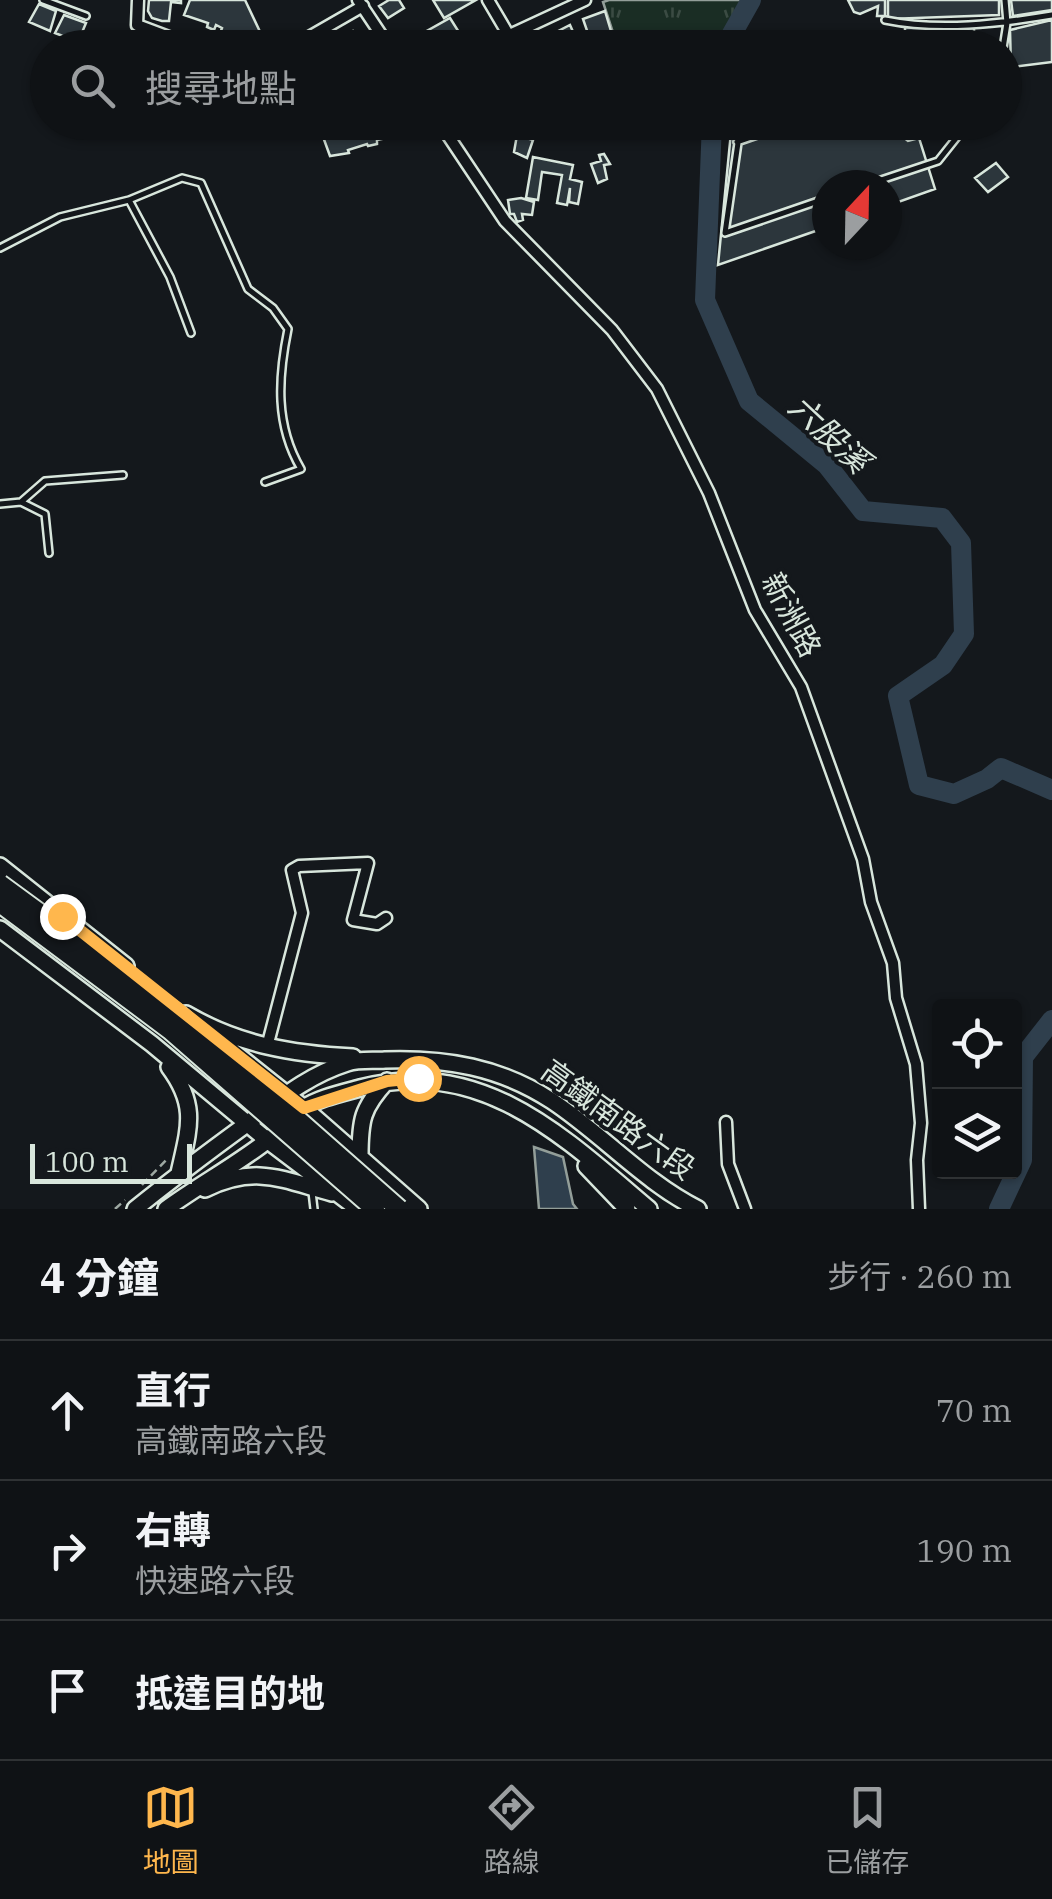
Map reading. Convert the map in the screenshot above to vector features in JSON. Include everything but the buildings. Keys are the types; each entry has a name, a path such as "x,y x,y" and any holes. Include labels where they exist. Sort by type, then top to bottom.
{"highway":[{"path":"0,884 180,1016 398,1209"},
{"path":"0,903 170,1030 375,1209"}],"main road":[{"path":"0,866 304,1108 418,1209"},
{"path":"0,929 152,1044 267,1140 358,1209"},
{"path":"186,1014 212,1030 267,1048 303,1054 417,1059"},
{"path":"152,1044 183,1085 190,1104 190,1126 179,1172"},
{"name":"高鐵南路六段","path":"136,1209 179,1172 313,1076 351,1062 417,1059 462,1063 528,1087 698,1209"},
{"name":"高鐵南路六段","path":"168,1208 267,1140 304,1108 387,1081 418,1078 457,1085 520,1108 548,1126 649,1209"},
{"path":"360,1157 360,1128 366,1104 387,1081"},
{"name":"高鐵南路六段","path":"548,1126 627,1209"},
{"path":"168,1208 216,1184 273,1174 343,1196"}],"street":[{"path":"138,0 137,25 150,30"},
{"path":"488,0 506,30"},
{"path":"517,30 585,0"},
{"path":"318,30 361,3 378,30"},
{"name":"新洲路","path":"452,140 504,221 612,330 657,389 709,493 755,610 801,687 862,858 871,902 893,963 896,998 916,1064 921,1123 918,1209"},
{"path":"267,1048 302,913 292,870 299,866 368,862 353,920 377,924 386,918"},
{"path":"726,1122 728,1164 745,1209"}],"lane":[{"path":"43,0 86,16"},
{"path":"1006,0 1006,30"},
{"path":"885,20 908,25 1007,23 1052,15"},
{"path":"743,140 737,142 724,234 812,203"},
{"path":"902,173 938,161 954,140"},
{"path":"0,248 60,217 129,200 182,178 192,178 206,190 248,289 273,308 288,329 278,389 290,451 301,469 265,482"},
{"path":"129,200 170,277 191,333"},
{"path":"22,502 45,482 123,475"},
{"path":"0,504 22,502 44,514 49,553"},
{"path":"312,1188 314,1209"}],"path":[{"path":"115,1209 160,1170 170,1155"}],"green space":[{"path":"748,0 731,30 612,30 603,2"}],"water":[{"path":"534,1147 563,1157 577,1209 539,1209"}],"waterway":[{"name":"六股溪","path":"734,30 751,0"},
{"name":"六股溪","path":"711,140 705,300 749,401 827,465 863,511 942,518 961,543 964,634 943,665 898,696 919,785 954,794 1001,768 1052,790"},
{"path":"999,1209 1022,1160 1023,1057 1052,1020"}],"route":[{"path":"62,916 304,1108 344,1092 418,1078"}]}
